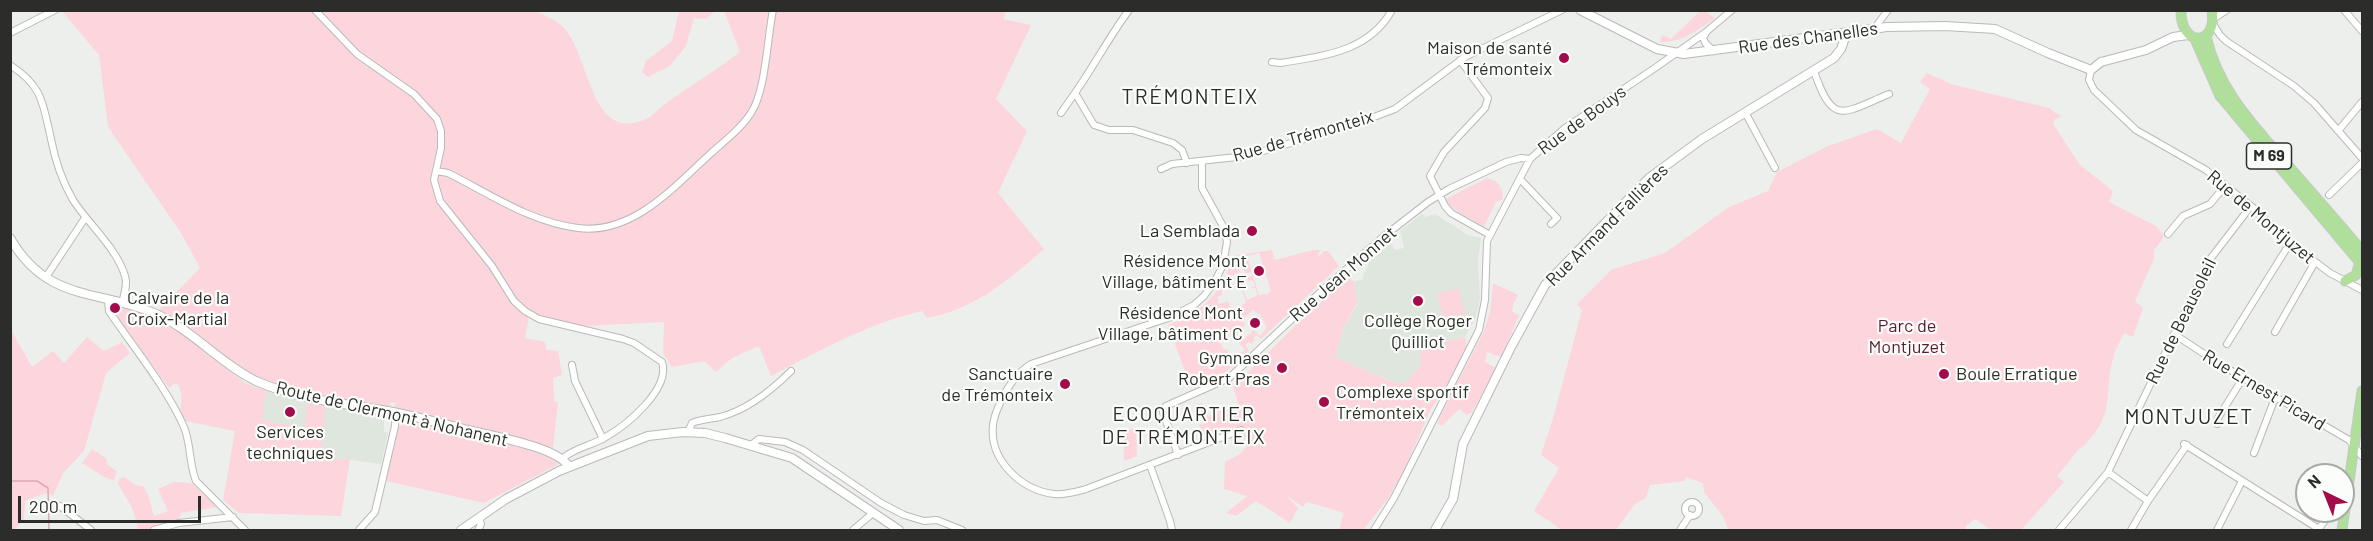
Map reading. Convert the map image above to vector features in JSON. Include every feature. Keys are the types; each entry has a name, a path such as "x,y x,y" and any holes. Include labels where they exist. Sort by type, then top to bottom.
{"main road":[{"path":"2179,15 2191,37 2210,25"},
{"name":"M 69","path":"2210,25 2210,58 2235,103 2361,248"},
{"name":"M 69","path":"2191,37 2220,96 2361,263"},
{"path":"2345,281 2356,275 2361,263"},
{"path":"2351,463 2362,391"}],"street":[{"path":"10,33 55,10"},
{"path":"315,10 357,54 414,94 437,119 441,130 441,148 434,180 440,201 492,266 514,301 525,311 549,322 634,343 662,362 664,376 653,396 618,430 603,439 571,451 563,458 569,467"},
{"path":"436,171 448,173 534,217 569,226 579,228 603,226 631,218 654,206 737,130 752,112 760,89 773,10"},
{"path":"1061,113 1093,67 1108,38 1129,10"},
{"path":"1272,62 1287,62 1343,51 1372,35 1392,10"},
{"name":"Rue de Trémonteix","path":"1161,169 1172,164 1202,162 1263,151 1353,125 1395,109 1460,60 1562,10"},
{"name":"Rue des Chanelles","path":"1580,10 1658,49 1674,53 1715,51 1905,26 1995,29 2091,70"},
{"name":"Rue de Bouys","path":"1374,531 1394,498 1479,330 1485,300 1486,256 1490,235 1530,159 1564,128 1706,32 1732,10"},
{"path":"1874,29 1888,10"},
{"path":"2227,10 2210,25 2220,35 2288,80 2314,103 2362,158"},
{"path":"2344,10 2362,31"},
{"path":"2173,37 2179,15"},
{"path":"1706,32 1703,39 1715,51"},
{"name":"Rue Armand Fallières","path":"1435,531 1454,499 1463,444 1540,292 1649,178 1702,139 1814,71 1839,53 1847,32"},
{"path":"2091,70 2096,64 2146,50 2173,37 2191,37"},
{"path":"1460,60 1488,99 1485,108 1436,164 1430,176 1451,213 1490,235"},
{"path":"10,65 25,75 42,99 60,174 72,199 120,263 127,285 122,303"},
{"name":"Rue de Montjuzet","path":"2091,70 2089,80 2094,90 2142,135 2206,170 2251,206 2290,243 2330,273 2362,290"},
{"path":"1814,71 1824,100 1831,108 1841,111 1852,109 1889,94"},
{"path":"1075,93 1094,124 1109,130 1133,130 1173,143 1182,150 1187,163"},
{"path":"2338,132 2362,102"},
{"path":"1745,112 1775,168"},
{"name":"Rue Jean Monnet","path":"1178,454 1163,412 1166,406 1228,378 1309,302 1414,212 1441,194 1506,162 1521,158 1530,159"},
{"path":"1202,162 1202,188 1224,228 1227,242 1223,265 1204,296 1194,305 1171,317 1031,364 1011,382 995,417 993,435 997,453 1011,472 1030,487 1055,494 1067,494 1241,430"},
{"path":"2329,195 2362,163"},
{"path":"1520,179 1557,218 1551,224"},
{"path":"2168,234 2178,220 2205,208 2225,186"},
{"name":"Rue de Beausoleil","path":"2059,531 2108,472 2211,258 2251,206"},
{"path":"45,277 85,218"},
{"path":"2227,344 2290,243"},
{"name":"Route de Clermont à Nohanent","path":"12,244 27,262 45,277 71,291 149,311 171,321 235,369 268,386 296,394 396,413 528,445 563,458"},
{"path":"2275,332 2315,262"},
{"path":"108,301 109,311 179,417 187,435 192,470 196,481 234,517 245,531"},
{"name":"Rue Ernest Picard","path":"2174,334 2275,398 2349,440 2355,446"},
{"path":"572,365 575,381 603,439"},
{"path":"688,432 692,423 702,419 720,417 751,403 778,384 791,371"},
{"path":"2217,424 2218,418 2243,378"},
{"path":"2254,453 2275,398"},
{"path":"359,531 375,512 396,413"},
{"path":"461,531 526,487 569,467 658,433 688,432 705,433 776,452 801,464 899,531"},
{"path":"751,445 759,439 785,442 803,450 881,503 904,515 924,520 937,520 962,531"},
{"path":"2131,531 2148,501 2186,445 2319,530"},
{"path":"2355,446 2362,456"},
{"path":"1150,465 1172,531"},
{"path":"2108,472 2148,501"},
{"path":"2217,531 2242,481"},
{"path":"60,506 92,531"},
{"path":"853,531 873,513"},
{"path":"1680,531 1690,515"},
{"path":"154,531 179,523 234,517"},
{"path":"478,518 481,524 478,531"}],"shaded area":[{"name":"Collège Roger Quilliot","path":"1422,214 1425,217 1435,214 1468,235 1481,238 1478,261 1480,299 1476,317 1465,337 1422,348 1420,366 1404,384 1391,381 1334,357 1342,331 1357,305 1354,282 1363,279 1370,261 1388,245 1392,244 1395,250 1404,248 1400,231"},
{"path":"266,390 285,397 384,414 384,432 388,433 381,464 321,456 324,406 306,428 261,420"}],"green space":[{"path":"1701,10 1715,18 1682,38 1660,42 1662,35 1671,39"},
{"path":"62,11 537,11 561,25 573,41 594,94 603,109 614,120 629,124 650,117 740,52 724,11 1006,11 1003,19 1031,25 996,99 1027,131 998,193 1044,249 990,292 960,308 927,318 922,311 902,316 845,339 771,376 759,346 732,358 716,372 704,361 672,367 663,353 664,322 583,326 529,317 525,338 545,342 546,350 558,351 562,375 553,378 554,401 558,403 553,448 395,408 395,403 391,402 389,407 294,391 244,371 159,310 200,268 181,233 108,127 99,55"},
{"path":"679,11 715,11 706,19 694,18 686,46 670,66 648,77 642,72 646,61 672,41"},
{"name":"Parc de Montjuzet","path":"1927,73 1951,84 2049,108 2061,116 2054,120 2053,124 2080,165 2113,191 2109,202 2156,226 2163,236 2162,241 2154,250 2154,259 2135,301 2143,308 2133,337 2124,333 2115,352 2107,403 2101,423 2057,476 2064,482 2021,530 1992,530 1975,519 1966,526 1966,530 1729,530 1722,515 1704,492 1703,483 1686,477 1685,481 1650,485 1646,498 1635,504 1616,530 1562,530 1534,511 1559,468 1541,455 1582,310 1577,304 1611,270 1665,253 1729,207 1768,191 1777,172 1828,146 1877,129 1901,143 1930,89 1920,82"},
{"path":"1487,178 1499,185 1503,199 1496,202 1484,227 1449,206 1446,199"},
{"path":"1272,250 1275,260 1321,250 1319,256 1324,251 1328,251 1339,266 1261,339 1256,335 1251,344 1249,342 1245,345 1249,350 1230,368 1215,379 1190,385 1168,325 1190,315 1215,294 1231,262 1239,268 1243,267 1240,260 1232,256","holes":["1259,253 1271,291 1266,295 1259,295 1247,256","1243,268 1246,274 1251,272 1252,276 1247,278 1248,281 1253,280 1255,286 1251,288 1255,288 1258,295 1247,300 1240,282 1229,286 1228,282 1233,279 1231,276 1240,272 1239,270","1239,283 1246,301 1232,311 1228,301 1219,304 1217,297 1224,294 1222,294 1222,289","1253,310 1260,315 1267,327 1260,336 1253,329 1239,343 1245,350 1234,357 1226,349 1224,350 1219,342 1230,332 1233,332 1234,336 1246,324 1243,323 1243,319"]},
{"name":"Complexe sportif Trémonteix","path":"1349,277 1354,282 1357,303 1342,331 1335,357 1390,381 1404,384 1420,366 1421,348 1465,337 1467,349 1461,362 1430,411 1404,471 1387,500 1363,530 1339,530 1344,513 1307,502 1303,507 1287,496 1298,508 1290,523 1256,501 1236,516 1226,513 1247,496 1224,489 1225,462 1240,454 1249,444 1247,438 1243,439 1242,425 1204,439 1199,425 1203,423 1197,404 1202,403 1209,417 1212,413 1239,406 1233,387"},
{"path":"1493,283 1518,295 1512,311 1519,316 1501,357 1487,352 1485,362 1496,368 1472,412 1467,415 1459,409 1442,426 1437,423 1484,331 1490,312"},
{"path":"1458,288 1465,314 1444,320 1437,294"},
{"path":"115,305 156,317 176,329 245,383 266,390 262,420 305,428 307,404 325,406 321,456 350,460 341,516 239,513 223,500 235,431 185,421 180,412 180,389 176,383 169,388 112,309"},
{"path":"11,330 32,367 53,351 64,363 87,337 104,351 122,342 130,353 106,373 84,451 63,473 53,496 45,493 25,501 24,519 14,530 10,530"},
{"path":"409,419 540,452 558,462 557,465 484,503 386,481 397,428"},
{"path":"1136,429 1137,456 1124,461 1123,430"},
{"path":"92,449 106,458 107,464 117,472 114,480 106,478 82,463"},
{"path":"124,477 135,485 143,486 154,516 168,511 158,489 174,482 191,483 217,507 181,513 179,519 141,530 137,527 133,510 118,484 119,479"}],"waterway":[{"path":"10,481 37,481 48,488 49,530"}],"place":[{"name":"Maison de santé Trémonteix","path":"1564,58"},
{"name":"La Semblada","path":"1252,231"},
{"name":"Résidence Mont Village, bâtiment E","path":"1259,271"},
{"name":"Collège Roger Quilliot","path":"1418,301"},
{"name":"Calvaire de la Croix-Martial","path":"115,308"},
{"name":"Résidence Mont Village, bâtiment C","path":"1255,323"},
{"name":"Gymnase Robert Pras","path":"1282,368"},
{"name":"Boule Erratique","path":"1944,374"},
{"name":"Sanctuaire de Trémonteix","path":"1065,384"},
{"name":"Complexe sportif Trémonteix","path":"1324,402"},
{"name":"Services techniques","path":"290,412"}],"district":[{"name":"TRÉMONTEIX","path":"1190,97"},
{"name":"MONTJUZET","path":"2189,417"},
{"name":"ECOQUARTIER DE TRÉMONTEIX","path":"1184,426"}]}
